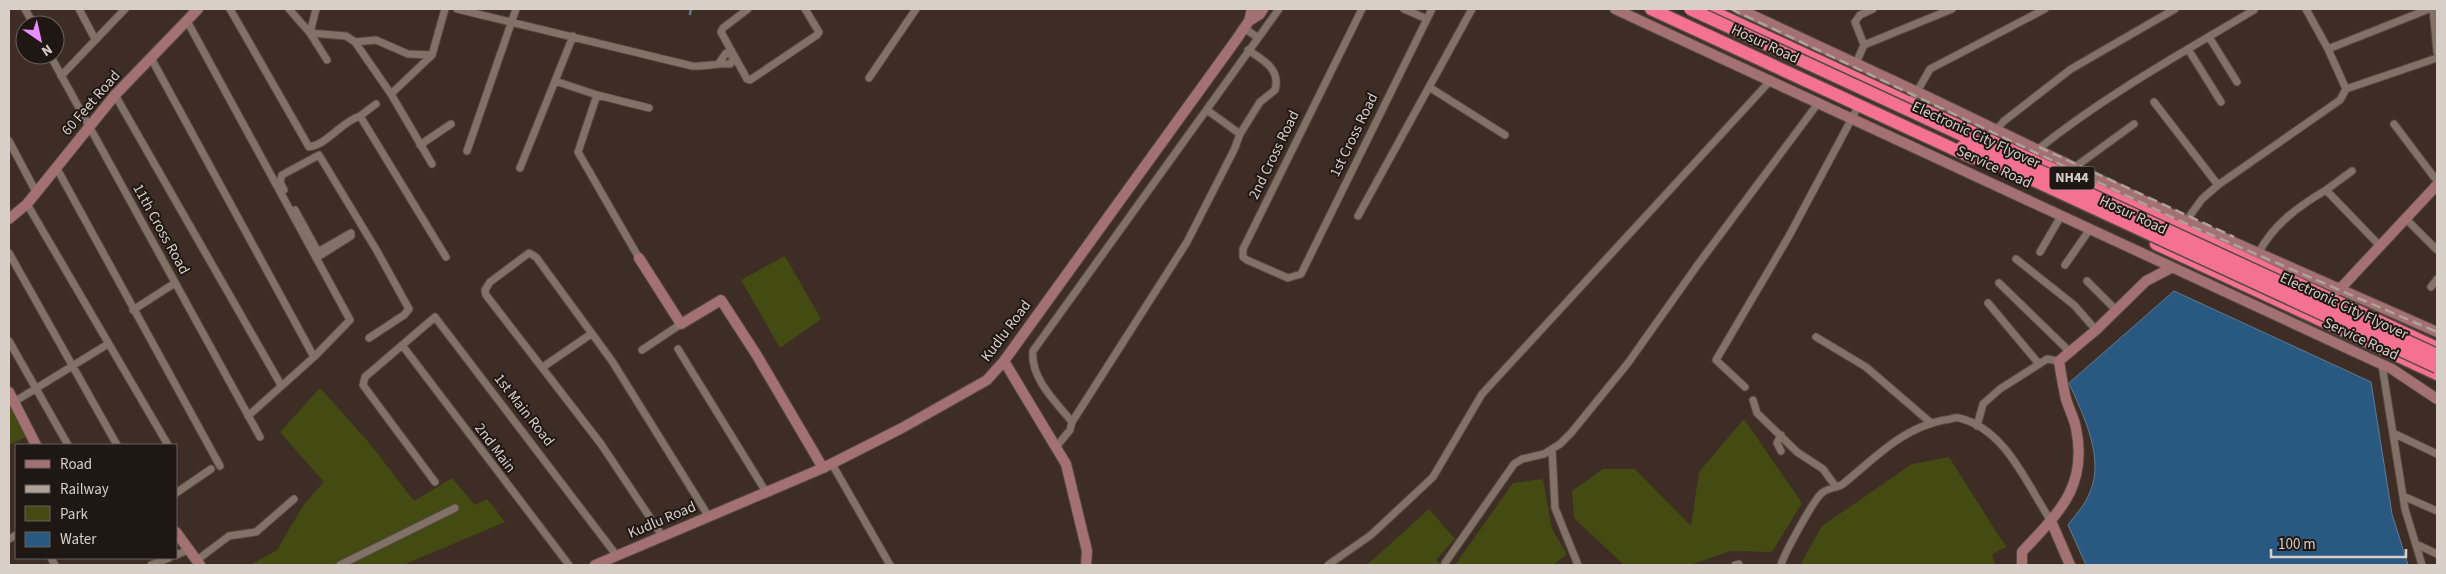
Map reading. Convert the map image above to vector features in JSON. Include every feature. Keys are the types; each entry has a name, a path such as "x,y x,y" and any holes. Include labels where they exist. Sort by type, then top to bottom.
{"highway":[{"name":"Hosur Road","path":"1651,9 2437,374"},
{"name":"Electronic City Flyover","path":"1665,9 2437,367"},
{"name":"Electronic City Flyover","path":"1690,9 2437,355"},
{"name":"Hosur Road","path":"1707,9 1914,97 2187,226 2437,348"},
{"path":"2177,254 2187,226"}],"street":[{"path":"79,9 95,39"},
{"path":"61,76 125,9"},
{"name":"60 Feet Road","path":"9,219 27,204 115,95 198,9"},
{"path":"230,9 309,146 317,146 352,119 360,116 376,104"},
{"path":"289,9 310,33 326,60"},
{"path":"310,33 316,9"},
{"path":"391,94 432,55 445,9"},
{"path":"456,9 692,66 708,67 719,63 723,54 733,55"},
{"path":"467,151 516,9"},
{"path":"748,9 723,28 722,32 746,79 755,79 817,35 819,32 805,9"},
{"path":"869,78 916,9"},
{"name":"Kudlu Road","path":"596,565 828,466 902,428 987,380 1004,361 1246,24 1252,9"},
{"name":"Kudlu Road","path":"1246,24 1264,9"},
{"path":"1072,422 1034,370 1033,351 1207,110 1257,37 1279,9"},
{"name":"2nd Cross Road","path":"1301,274 1288,278 1247,260 1243,257 1243,249 1362,9"},
{"path":"1404,9 1427,19"},
{"name":"1st Cross Road","path":"1301,274 1432,9"},
{"path":"1358,216 1472,9"},
{"name":"Service Road","path":"1615,9 2382,365 2437,399"},
{"name":"Hosur Road","path":"1739,9 1856,63 1914,97 1996,130 2074,167 2187,226 2259,252 2339,290 2437,332"},
{"path":"1864,45 1855,22 1860,14 1873,9"},
{"path":"1856,63 1864,45 1952,9"},
{"path":"1914,97 1930,69 2045,9"},
{"path":"1996,130 2004,121 2071,69 2175,9"},
{"path":"2306,9 2328,49 2346,89"},
{"path":"2328,49 2431,9 2437,52"},
{"path":"2037,150 2068,125 2124,87 2254,10"},
{"path":"186,21 318,254"},
{"path":"1246,24 1257,37"},
{"path":"310,33 346,36 355,42 391,94 432,164"},
{"path":"520,168 573,36"},
{"path":"2209,36 2237,82"},
{"path":"355,42 376,40 408,54 432,55"},
{"path":"2188,49 2221,102"},
{"path":"1056,447 1070,430 1072,422 1187,242 1234,150 1240,134 1260,102 1275,90 1277,80 1272,67 1248,50"},
{"path":"151,58 314,357"},
{"path":"2187,226 2202,198 2340,100 2346,89 2437,58"},
{"name":"11th Cross Road","path":"55,65 260,437"},
{"path":"1328,565 1371,535 1434,477 1482,394 1771,80"},
{"path":"555,81 597,95 649,108"},
{"path":"1429,87 1505,135"},
{"path":"115,95 281,385"},
{"path":"597,95 578,152 639,258 681,324"},
{"path":"1445,563 1514,464 1552,450 1571,433 1628,363 1818,102"},
{"path":"2154,102 2218,185"},
{"path":"1745,387 1716,360 1788,236 1859,105"},
{"path":"1207,110 1240,134"},
{"path":"360,116 446,257"},
{"path":"420,144 451,124"},
{"path":"2074,167 2134,124"},
{"path":"2394,124 2437,181"},
{"path":"9,141 36,192"},
{"path":"248,416 314,357 350,320 280,182 282,175 319,155 409,309 404,316 369,338"},
{"path":"56,167 220,466"},
{"path":"2259,252 2268,235 2301,205 2352,171"},
{"path":"2339,290 2437,185"},
{"path":"2326,190 2380,246"},
{"path":"27,204 167,444"},
{"path":"2040,252 2061,216"},
{"path":"2406,219 2437,250"},
{"path":"318,254 361,225"},
{"path":"2065,265 2090,229"},
{"path":"9,253 116,444"},
{"path":"663,536 601,444 486,294 485,290 490,282 528,253 536,257 641,405 709,517"},
{"path":"2016,259 2074,305 2096,330"},
{"path":"2146,281 2154,260"},
{"path":"2059,361 2096,330 2146,281 2170,268"},
{"path":"2431,287 2437,279"},
{"path":"2087,281 2116,310"},
{"path":"133,310 175,283"},
{"path":"1999,283 2069,351"},
{"path":"642,350 721,300 890,565"},
{"path":"1988,302 2039,364"},
{"name":"1st Main Road","path":"402,345 435,317 617,556"},
{"path":"543,367 591,334"},
{"path":"1816,336 1866,367 1931,423"},
{"path":"9,341 67,444"},
{"path":"14,402 108,344"},
{"path":"402,345 366,377 363,385 435,482"},
{"name":"2nd Main","path":"402,345 569,565"},
{"path":"678,350 766,492"},
{"path":"1977,426 1984,404 2000,389 2047,359 2059,361"},
{"path":"1004,361 1066,464 1087,551 1086,565"},
{"path":"2022,565 2022,552 2051,521 2075,485 2080,460 2076,427 2066,398 2059,361"},
{"path":"2382,365 2403,496 2422,565"},
{"path":"9,392 35,444"},
{"path":"1753,400 1757,413 1797,452 1823,470 1836,487"},
{"path":"1779,564 1822,492 1836,487 1900,436 1931,423 1958,418 1977,426 1998,441 2017,466 2051,521 2070,565"},
{"path":"2393,433 2437,454"},
{"path":"1781,435 1778,443 1781,451"},
{"path":"1552,450 1555,508 1578,565"},
{"path":"178,492 211,469"},
{"path":"2403,496 2437,511"},
{"path":"178,534 199,563 229,536 256,532 294,499"},
{"path":"340,565 455,508"},
{"path":"2416,544 2437,554"},
{"path":"178,554 190,549"},
{"path":"151,565 166,559"}],"green space":[{"path":"785,256 821,319 780,348 741,280"},
{"path":"320,388 371,445 414,501 452,478 475,505 487,499 505,522 403,565 250,565 277,550 304,504 324,482 280,432"},
{"path":"9,404 26,437 9,445"},
{"path":"1744,419 1802,503 1772,552 1731,551 1690,565 1624,565 1574,518 1572,491 1603,469 1635,469 1691,526 1699,472"},
{"path":"1949,457 2006,547 1992,554 1995,565 1800,565 1822,526 1912,464"},
{"path":"1543,479 1552,529 1567,554 1553,565 1455,565 1513,483"},
{"path":"1429,509 1455,539 1436,560 1441,565 1367,565"}],"water":[{"path":"2174,291 2371,382 2392,514 2408,565 2086,565 2068,525 2083,505 2094,479 2094,451 2086,422 2069,383"}],"waterway":[{"path":"690,14 691,9"}],"railway":[{"path":"1731,9 2191,226 2437,332"},
{"path":"2039,147 2234,237"}]}
